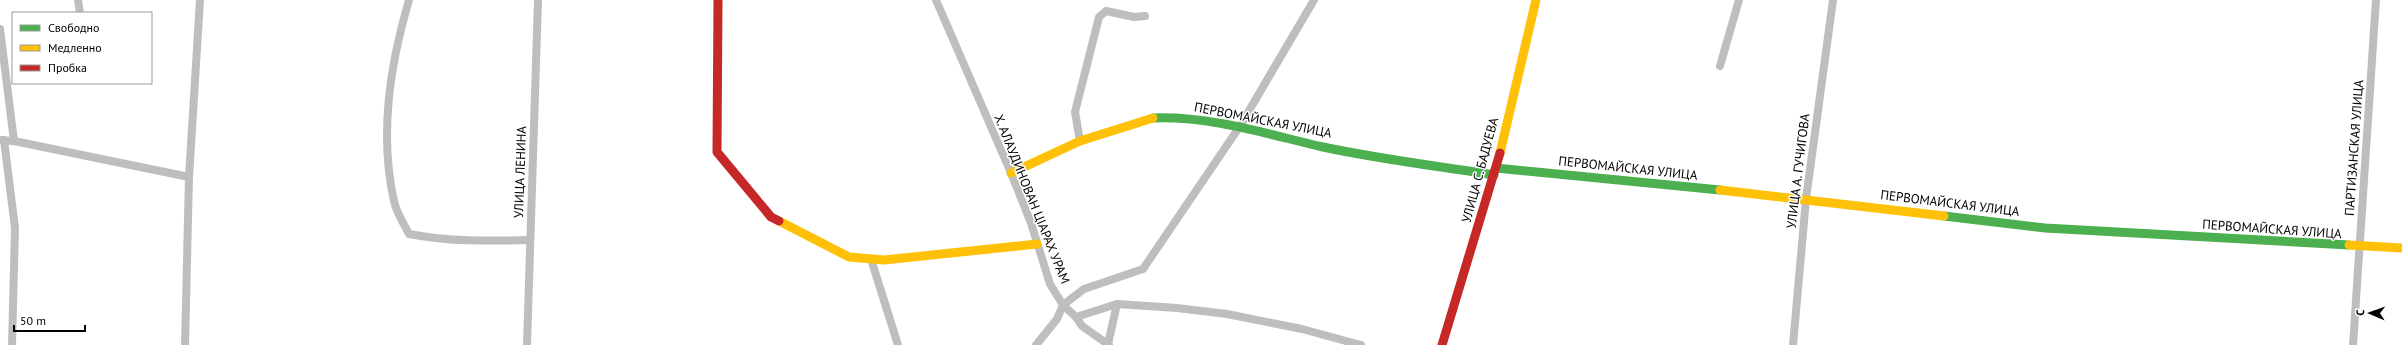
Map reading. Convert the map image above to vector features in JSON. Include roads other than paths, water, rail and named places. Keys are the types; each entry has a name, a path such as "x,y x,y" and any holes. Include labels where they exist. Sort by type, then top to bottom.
{"street":[{"path":"78,0 80,12"},
{"path":"186,345 190,177 200,0"},
{"path":"409,0 400,32 388,98 388,156 394,202 409,234 432,238 475,242 530,240"},
{"name":"УЛИЦА ЛЕНИНА","path":"527,345 538,0"},
{"path":"718,0 717,152 771,217 849,257 884,260 1037,244"},
{"name":"Х. АЛАУДИНОВАН ЦIАРАХ УРАМ","path":"936,0 1011,173 1050,284 1063,305 1076,317 1082,326 1109,344"},
{"path":"1036,345 1057,319 1063,305 1084,289 1142,269 1240,126 1314,0"},
{"name":"УЛИЦА С. БАДУЕВА","path":"1442,345 1495,171 1536,0"},
{"path":"1720,66 1739,0"},
{"name":"УЛИЦА А. ГУЧИГОВА","path":"1793,345 1806,199 1832,0"},
{"name":"ПАРТИЗАНСКАЯ УЛИЦА","path":"2353,345 2376,0"},
{"path":"1080,141 1075,112 1099,17 1106,11 1134,17 1145,16"},
{"path":"0,28 14,140"},
{"name":"ПЕРВОМАЙСКАЯ УЛИЦА","path":"1011,173 1080,141 1151,118 1181,117 1240,126 1324,147 1495,171 1806,199 2045,228 2359,247 2402,248"},
{"path":"12,345 15,228 2,140 14,140 190,177"},
{"path":"871,259 898,345"},
{"path":"1076,317 1116,304 1227,314 1302,329 1361,345"},
{"path":"1109,344 1116,304"}]}
